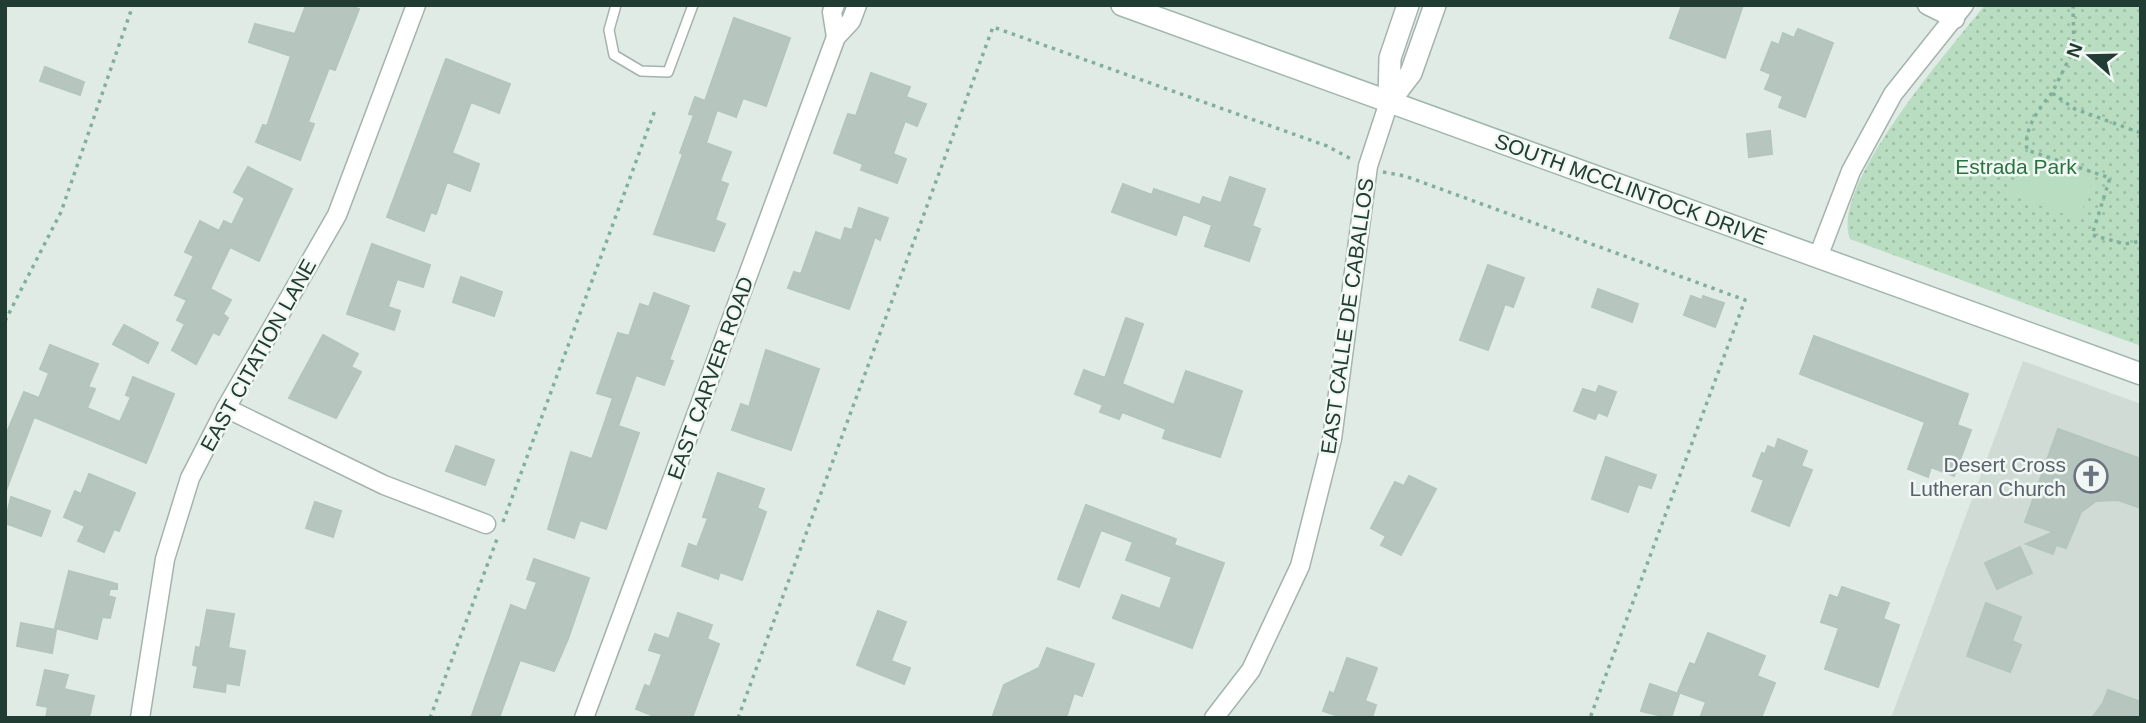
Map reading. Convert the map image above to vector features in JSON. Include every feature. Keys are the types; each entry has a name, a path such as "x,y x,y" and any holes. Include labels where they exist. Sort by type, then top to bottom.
{"main road":[{"name":"SOUTH MCCLINTOCK DRIVE","path":"1122,5 2141,374"},
{"path":"1389,102 1390,58 1408,5"},
{"path":"1389,102 1411,73 1435,5"}],"street":[{"name":"EAST CITATION LANE","path":"140,718 166,559 190,478 226,408 337,215 416,5"},
{"name":"EAST CARVER ROAD","path":"835,5 832,12 836,37"},
{"name":"EAST CARVER ROAD","path":"584,718 836,37 851,21 857,5"},
{"path":"1818,257 1851,171 1893,94 1959,12 1927,5"},
{"name":"EAST CALLE DE CABALLOS","path":"1214,718 1251,670 1300,566 1332,439 1368,166 1389,102"},
{"path":"226,408 374,480 486,524"}],"lane":[{"path":"616,5 609,30 614,55 641,71 668,72 692,5"}],"path":[{"path":"5,321 61,212 133,5"},
{"path":"2073,5 2074,48 2052,93 2032,124 2025,141 2027,150 2110,178 2092,235 2125,244 2141,241"},
{"path":"738,718 993,27 1327,146 1392,176 1405,176 1745,299 1590,718"},
{"path":"2052,93 2075,109 2141,133"},
{"path":"430,718 655,110"}],"shaded area":[{"path":"2023,361 2141,404 2141,718 1891,718"}],"green space":[{"name":"Estrada Park","path":"1985,5 2141,5 2141,346 1850,239 1848,215 1857,186 1875,153 1922,84"},
{"path":"2026,154 2094,178 2079,219 2010,195"}],"building":[{"path":"306,5 349,5 359,9 335,70 329,68 308,122 314,124 300,160 256,142 263,125 267,126 291,56 249,42 255,24 295,34"},
{"path":"1682,5 1743,5 1725,58 1670,38"},
{"path":"734,18 790,38 766,106 743,98 736,117 717,110 706,143 731,152 720,181 728,184 715,220 725,224 714,251 654,234 683,154 680,153 694,115 689,114 695,97 705,101"},
{"path":"1798,29 1833,43 1805,117 1779,107 1783,96 1765,89 1771,74 1761,70 1772,42 1779,45 1783,33 1794,38"},
{"path":"446,59 510,84 499,113 471,102 452,153 479,164 470,191 447,182 436,214 431,212 424,231 387,217"},
{"path":"45,67 84,82 80,95 40,81"},
{"path":"871,73 910,87 906,97 926,104 917,126 905,121 893,154 906,159 897,183 861,170 863,164 834,153 848,114 856,116"},
{"path":"1770,131 1772,154 1749,157 1747,134"},
{"path":"248,167 292,189 259,261 230,247 210,289 231,300 223,314 228,318 219,335 213,332 196,364 172,350 185,324 177,320 187,300 175,295 194,256 185,252 200,221 219,231 224,221 232,225 245,198 234,192"},
{"path":"1230,177 1265,189 1252,226 1260,229 1249,261 1205,246 1212,225 1183,214 1176,235 1112,212 1123,184 1152,195 1154,189 1200,205 1203,197 1221,203"},
{"path":"859,208 888,218 880,240 875,237 849,309 788,288 794,272 801,274 816,232 841,241 845,228 852,230"},
{"path":"372,244 430,265 423,287 397,279 388,307 400,311 394,330 347,314"},
{"path":"1488,265 1524,278 1513,307 1505,304 1488,350 1460,340"},
{"path":"461,277 502,292 494,316 453,302"},
{"path":"1598,289 1638,304 1632,322 1592,307"},
{"path":"654,293 689,306 669,360 673,361 664,385 636,375 618,426 639,433 606,529 580,520 574,538 548,529 571,452 592,459 613,398 597,393 618,333 629,336 640,304 649,307"},
{"path":"1691,296 1702,300 1703,296 1724,303 1715,327 1684,315"},
{"path":"1126,318 1143,324 1122,384 1174,405 1186,371 1242,391 1220,457 1163,438 1166,429 1122,412 1119,419 1100,412 1103,405 1075,394 1084,370 1105,378"},
{"path":"124,325 158,343 148,363 113,344"},
{"path":"323,335 358,354 351,367 361,372 336,418 289,398"},
{"path":"1814,336 1968,394 1957,425 1971,430 1954,476 1931,467 1928,477 1908,469 1925,422 1800,374"},
{"path":"50,345 98,364 88,387 95,389 87,408 120,422 131,397 126,395 133,377 174,394 146,463 34,417 5,493 5,437 24,392 39,398 49,373 40,369"},
{"path":"766,350 819,369 791,450 732,430 741,404 749,407"},
{"path":"1599,386 1616,392 1607,416 1598,412 1595,419 1574,411 1583,389 1596,393"},
{"name":"Desert Cross Lutheran Church","path":"2058,429 2141,459 2141,508 2118,500 2096,501 2081,512 2066,548 2056,545 2053,554 2026,544 2054,532 2025,522"},
{"path":"1778,439 1807,451 1801,466 1812,470 1789,526 1752,511 1764,480 1753,476 1762,453 1765,454 1768,446 1775,449"},
{"path":"456,446 494,460 485,485 446,471"},
{"path":"1606,457 1656,475 1651,488 1638,484 1628,512 1592,499"},
{"path":"718,473 764,489 757,508 766,512 742,580 720,572 718,579 682,566 689,544 697,547 708,518 703,517"},
{"path":"89,474 135,493 119,531 114,529 104,552 78,541 85,526 64,517 75,491 81,494"},
{"path":"1409,476 1436,489 1401,555 1381,545 1386,536 1371,528 1395,482 1404,486"},
{"path":"11,497 50,511 41,536 5,523"},
{"path":"315,502 341,511 333,537 306,528"},
{"path":"1086,505 1176,539 1174,545 1224,563 1192,648 1113,618 1122,595 1160,609 1172,577 1126,560 1133,542 1101,530 1079,587 1058,579"},
{"name":"Desert Cross Lutheran Church","path":"2020,547 2032,573 1997,589 1985,563"},
{"path":"534,559 589,578 568,639 554,671 520,660 499,718 471,718 511,605 526,611 537,582 527,579"},
{"path":"69,571 117,584 117,589 110,589 108,596 115,598 110,618 102,617 97,639 55,628"},
{"path":"1842,587 1889,603 1883,619 1899,625 1878,687 1825,669 1839,628 1821,622 1830,595 1838,598"},
{"path":"1986,603 2021,617 2012,641 2021,645 2010,672 1967,656"},
{"path":"207,610 234,614 228,648 245,651 239,685 226,683 225,692 194,687 198,666 193,665 196,647 200,648"},
{"path":"878,611 906,622 891,661 910,668 904,684 857,665"},
{"path":"678,613 712,625 707,639 719,644 692,718 659,718 636,709 645,685 650,687 662,654 649,650 655,634 669,639"},
{"path":"21,623 56,630 52,653 17,646"},
{"path":"1708,633 1765,656 1757,676 1775,683 1761,718 1700,718 1706,702 1678,692 1690,663 1695,665"},
{"path":"1047,648 1094,664 1082,696 1074,693 1066,718 992,718 1004,685 1039,668"},
{"path":"1347,658 1377,668 1365,701 1376,705 1372,718 1344,718 1323,711 1330,692 1334,694"},
{"path":"45,670 68,675 64,689 94,696 89,718 46,718 48,707 37,705"},
{"path":"1650,684 1679,694 1671,718 1641,711"},
{"path":"2108,690 2141,702 2141,718 2092,718 2103,703"}],"place":[{"name":"Desert Cross Lutheran Church","path":"2091,476"}]}
